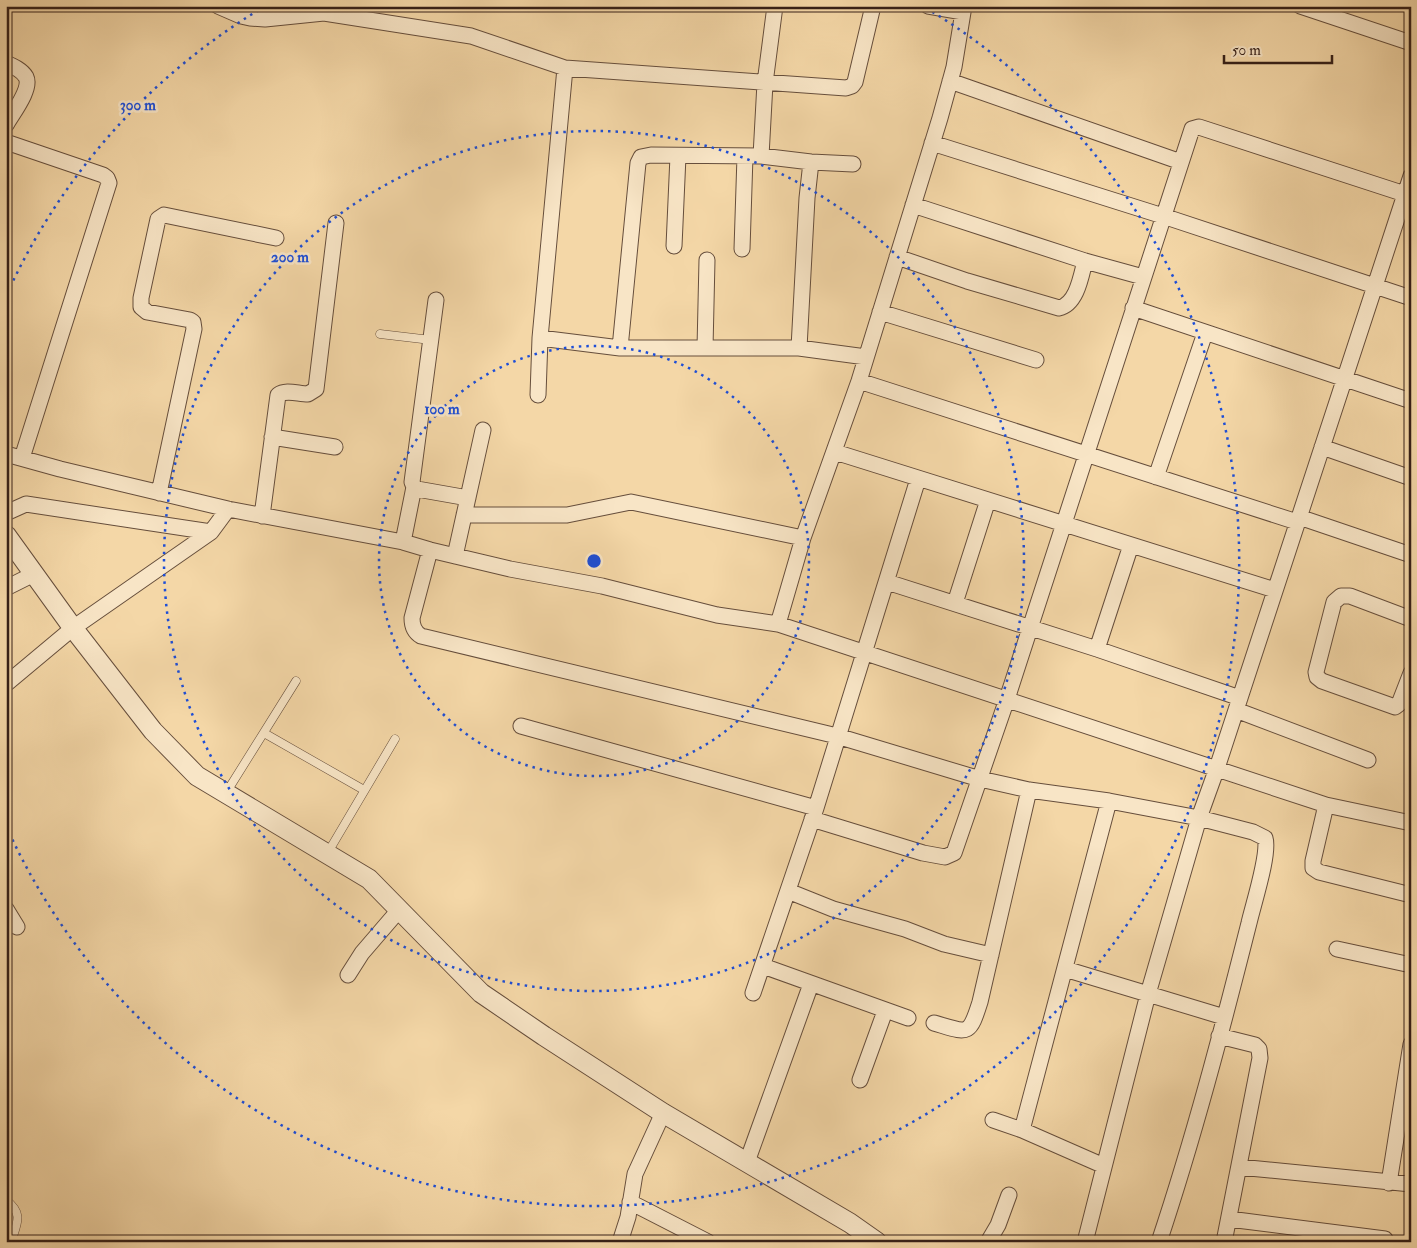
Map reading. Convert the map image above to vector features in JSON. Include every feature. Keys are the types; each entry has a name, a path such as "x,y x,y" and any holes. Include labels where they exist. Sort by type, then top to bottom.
{"street":[{"path":"218,6 250,18 265,19 324,13 471,36 565,68 846,88 852,86 855,82 873,6"},
{"path":"761,156 766,83 775,6"},
{"path":"778,624 803,538 859,381 954,66 964,9 928,6"},
{"path":"1304,7 1411,43"},
{"path":"6,63 23,73 27,78 27,85 25,93 6,125"},
{"path":"538,395 540,338 565,68"},
{"path":"950,81 1181,162"},
{"path":"521,726 814,813 923,853 946,857 954,853 1007,699 1191,131 1196,127 1408,195"},
{"path":"6,142 103,175 109,183 22,458"},
{"path":"932,143 1163,216 1411,298"},
{"path":"620,348 639,160 646,156 761,156 811,162 853,164"},
{"path":"674,246 678,156"},
{"path":"742,249 744,156"},
{"path":"799,348 807,198 811,162"},
{"path":"1085,1242 1148,994 1199,818 1374,287 1408,195 1411,176"},
{"path":"913,205 1085,261 1143,277"},
{"path":"159,493 194,329 193,322 190,320 147,312 141,307 141,298 158,220 164,215 276,238"},
{"path":"262,516 278,395 291,392 308,394 316,389 336,223"},
{"path":"897,257 967,281 1059,308 1068,304 1074,297 1085,261"},
{"path":"705,348 707,260"},
{"path":"403,542 414,487 412,482 436,300"},
{"path":"1133,308 1411,401"},
{"path":"880,312 1036,360"},
{"path":"1156,477 1205,333"},
{"path":"540,338 620,348 799,348 866,357"},
{"path":"859,381 1086,455 1411,555"},
{"path":"455,556 483,430"},
{"path":"272,436 335,447"},
{"path":"1322,447 1411,478"},
{"path":"835,452 1275,590"},
{"path":"6,454 60,470 228,509 403,542 510,569 602,586 717,615 778,624 1326,805 1411,822"},
{"path":"753,993 814,813 918,479"},
{"path":"414,487 468,498"},
{"path":"955,603 988,500"},
{"path":"464,515 567,515 631,502 803,538"},
{"path":"6,513 26,504 210,532"},
{"path":"6,684 73,628 210,532 228,509"},
{"path":"6,535 73,628 153,730 197,776 369,879 481,993 663,1113 850,1223 877,1242"},
{"path":"1098,649 1131,545"},
{"path":"430,550 412,618 416,633 421,636 837,736 980,779 1028,790 1109,801 1199,818 1253,832 1265,838 1262,869 1224,1017 1183,1170 1159,1242"},
{"path":"6,588 34,574"},
{"path":"887,582 1098,649 1238,704 1368,760"},
{"path":"1411,619 1350,596 1341,596 1334,602 1316,672 1317,677 1322,681 1395,707 1400,704 1411,673"},
{"path":"934,1023 960,1030 970,1028 973,1024 980,1002 1028,790"},
{"path":"1022,1130 1109,801"},
{"path":"1326,805 1313,861 1314,868 1319,872 1411,895"},
{"path":"788,891 833,909 905,929 944,944 991,955"},
{"path":"6,909 17,927"},
{"path":"348,975 362,953 399,910"},
{"path":"1337,950 1411,965"},
{"path":"762,966 908,1018"},
{"path":"1065,968 1224,1017"},
{"path":"747,1162 811,984"},
{"path":"860,1080 885,1011"},
{"path":"1219,1036 1255,1045 1259,1049 1260,1058 1224,1242"},
{"path":"1388,1183 1411,1044"},
{"path":"620,1242 628,1217 635,1174 663,1113"},
{"path":"993,1120 1022,1130 1104,1166"},
{"path":"1239,1166 1411,1184"},
{"path":"988,1242 998,1225 1009,1195"},
{"path":"630,1202 708,1242"},
{"path":"1229,1219 1385,1239"}],"lane":[{"path":"380,334 430,340"},
{"path":"226,793 296,681"},
{"path":"264,733 364,790"},
{"path":"327,854 395,739"},
{"path":"6,1200 15,1207 18,1216 11,1242"}]}
